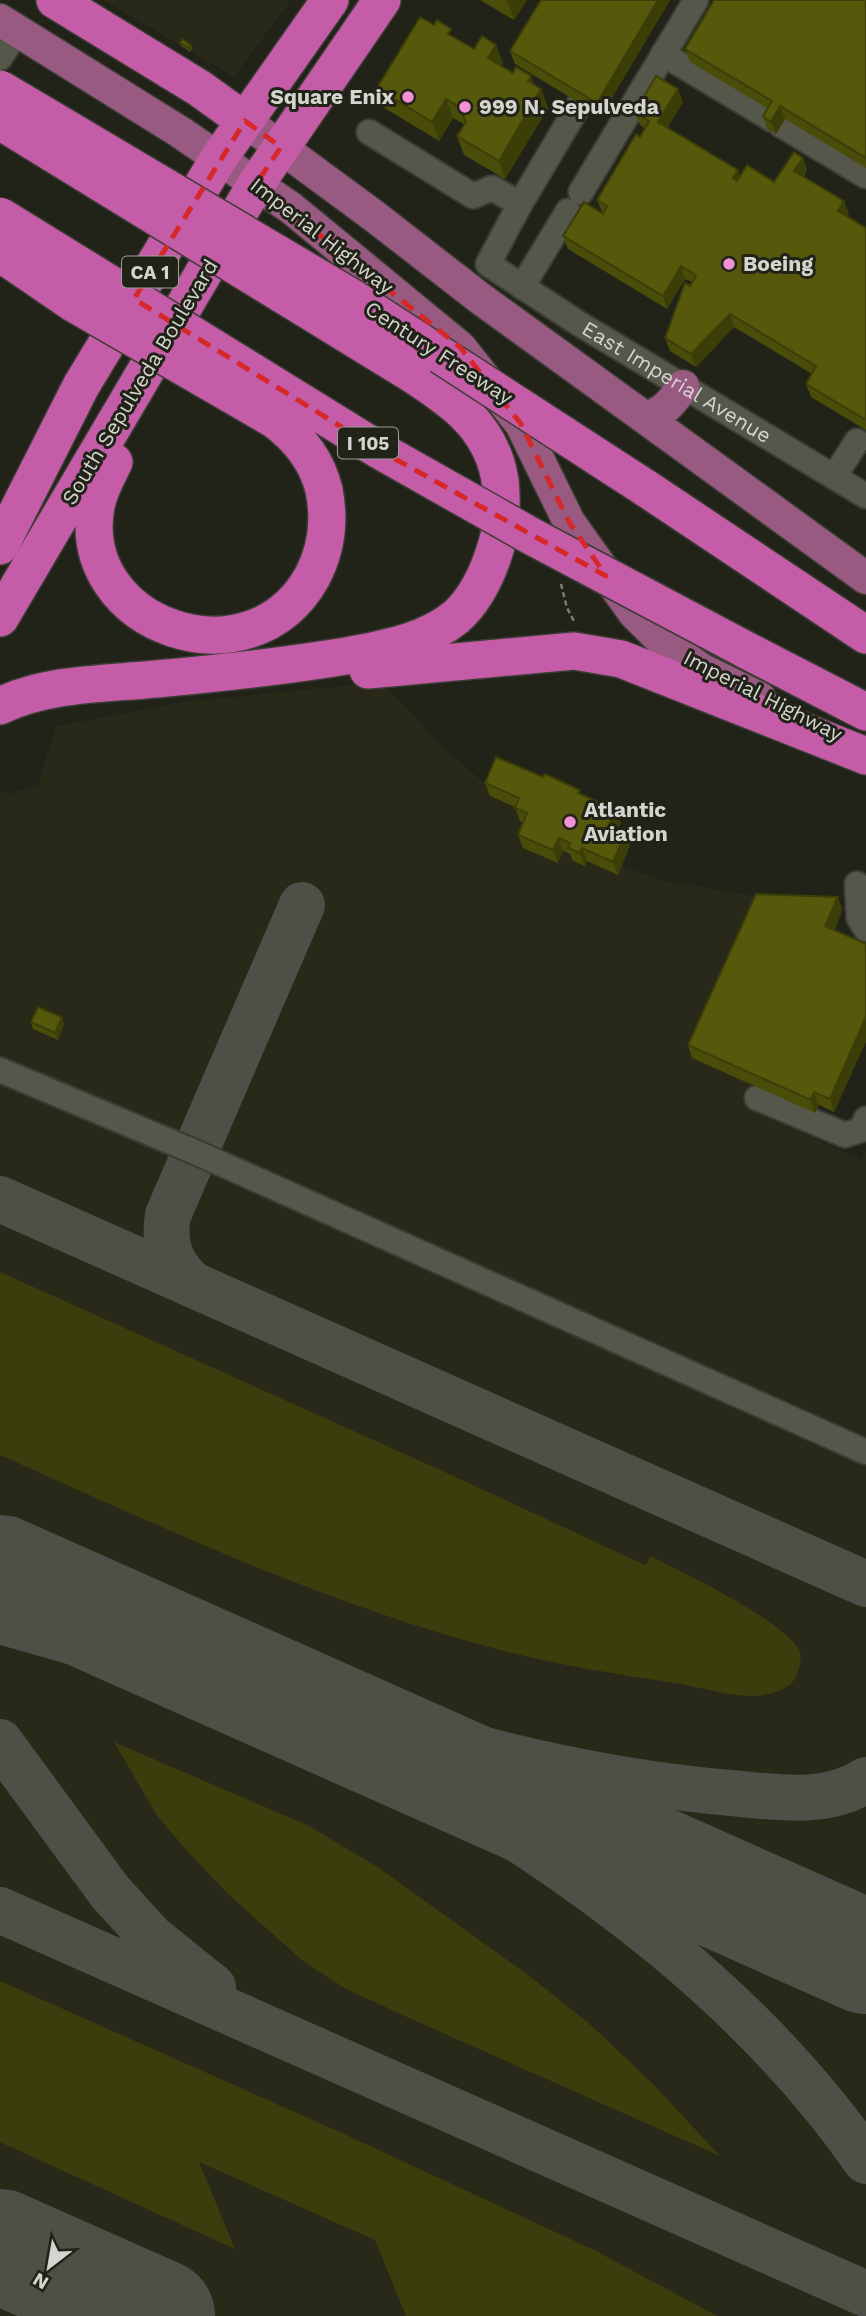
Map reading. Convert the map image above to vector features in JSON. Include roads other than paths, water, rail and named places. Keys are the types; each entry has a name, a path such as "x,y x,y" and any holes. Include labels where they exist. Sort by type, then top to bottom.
{"highway":[{"path":"55,0 199,88 245,121"},
{"name":"CA 1","path":"245,121 330,0"},
{"name":"CA 1","path":"281,147 382,0"},
{"name":"Century Freeway","path":"0,89 354,299 866,635"},
{"path":"0,121 451,400 486,439 499,476 502,519 489,567 474,598 455,618 427,635 388,648 327,659 62,688 0,706"},
{"name":"South Sepulveda Boulevard","path":"0,546 81,386 219,158 245,121"},
{"name":"South Sepulveda Boulevard","path":"0,618 281,147"},
{"name":"I 105","path":"0,216 379,450 531,536 866,712"},
{"path":"0,253 74,303 275,419 309,454 324,490 327,529 319,562 302,592 277,615 244,631 218,636 178,631 149,618 129,602 111,580 98,550 95,518 101,490 123,444 145,375"},
{"path":"207,674 244,680 574,652 621,659 866,756"}],"main road":[{"name":"Imperial Highway","path":"9,25 219,158 291,208 460,347 521,424 577,534 634,613 663,642 701,669 866,749"},
{"path":"245,121 481,299 866,578"},
{"path":"646,418 662,412 683,386"}],"street":[{"path":"522,287 696,0"},
{"path":"0,58 9,25"},
{"path":"663,54 866,176"},
{"path":"369,132 473,196 492,188 520,204 580,103"},
{"name":"East Imperial Avenue","path":"520,204 488,264 866,496"},
{"path":"834,477 857,441"},
{"path":"857,884 859,918 866,929"},
{"path":"0,1070 195,1152 866,1452"},
{"path":"757,1098 845,1135 861,1130 866,1119"}],"place":[{"name":"Square Enix","path":"408,97"},
{"name":"999 N. Sepulveda","path":"465,107"},
{"name":"Boeing","path":"729,264"},
{"name":"Atlantic Aviation","path":"570,822"}]}
